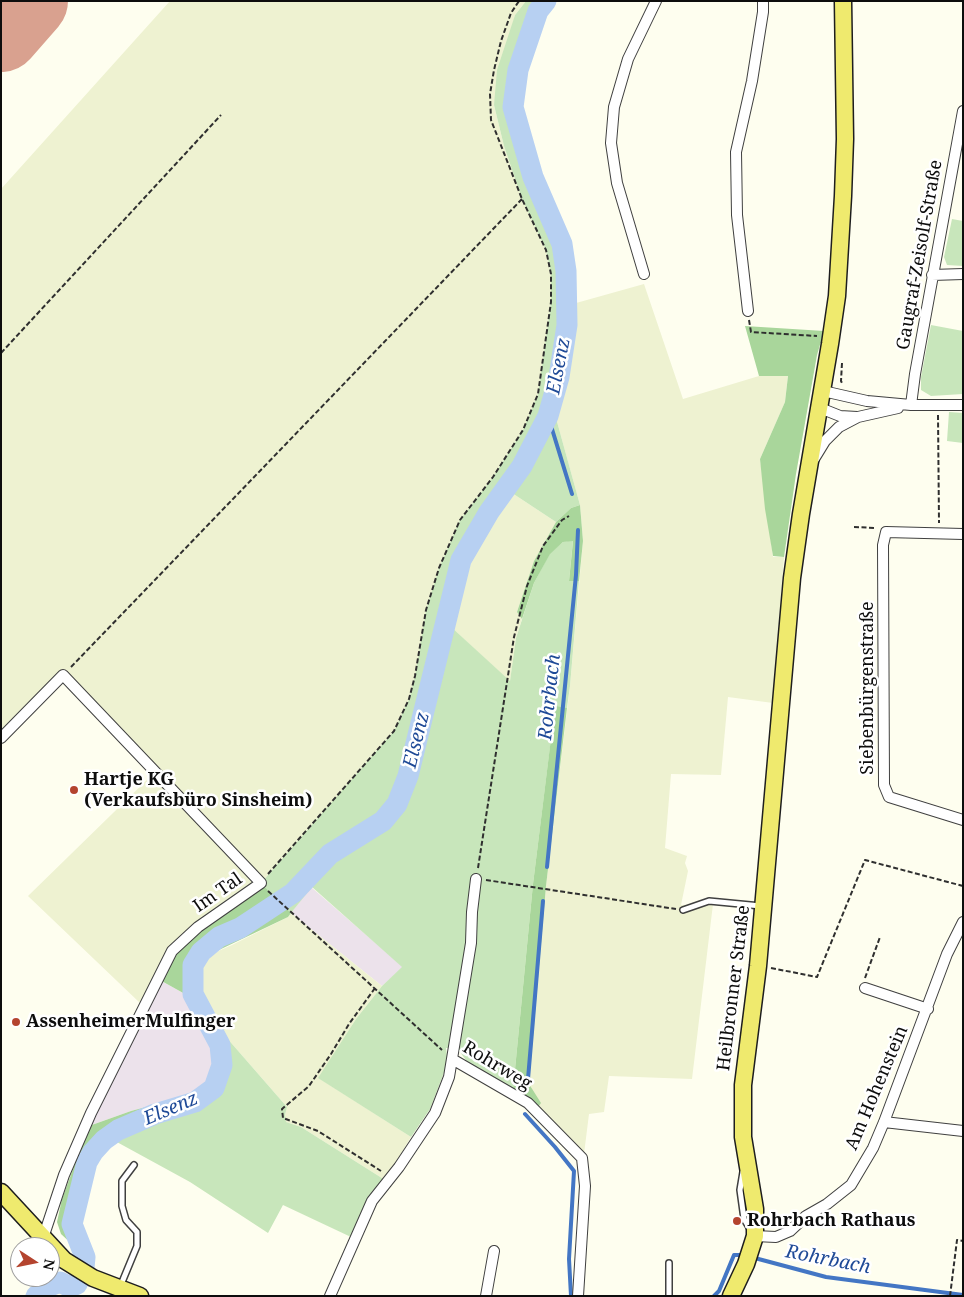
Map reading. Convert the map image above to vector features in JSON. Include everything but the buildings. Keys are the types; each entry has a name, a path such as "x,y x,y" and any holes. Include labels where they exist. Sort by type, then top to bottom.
{"main road":[{"name":"Heilbronner Straße","path":"731,1296 750,1250 756,1209 743,1137 743,1085 764,907 792,578 800,514 823,392 837,296 845,139 843,1"},
{"path":"3,1194 42,1237"},
{"path":"60,1256 93,1278 137,1295"}],"street":[{"path":"644,274 617,183 611,143 614,107 628,59 656,1"},
{"path":"748,310 737,215 736,152 752,81 763,1"},
{"name":"Gaugraf-Zeisolf-Straße","path":"911,405 932,275 963,111"},
{"path":"932,275 963,274"},
{"path":"823,392 866,401 911,405 963,405"},
{"path":"810,466 826,441 839,427 858,417 911,405"},
{"path":"820,408 840,416 858,417"},
{"path":"886,532 963,534"},
{"name":"Siebenbürgenstraße","path":"886,532 883,544 884,784 890,797 963,820"},
{"path":"1,738 63,675"},
{"name":"Im Tal","path":"43,1237 64,1175 91,1113 172,951 198,928 261,883 63,675"},
{"path":"330,1296 372,1201 417,1142 435,1113 448,1077 471,943 476,879"},
{"name":"Am Hohenstein","path":"750,1250 790,1231 806,1216 827,1204 851,1185 873,1148 928,1009 947,954 963,922"},
{"name":"Am Hohenstein","path":"865,984 928,1009"},
{"name":"Rohrweg","path":"452,1059 528,1102 582,1158 585,1186 578,1296"},
{"path":"884,1122 963,1131"},
{"path":"486,1296 494,1251"}],"lane":[{"path":"683,910 709,901 764,907"},
{"path":"114,1287 137,1246 137,1232 126,1220 122,1206 122,1181 134,1165"},
{"path":"668,1296 669,1263"}],"path":[{"path":"261,883 394,731 411,691 426,610 439,568 460,520 493,477 523,430 538,394 550,302 551,274 546,250 522,199 492,120 490,94 501,42 519,1"},
{"path":"1,353 221,115"},
{"path":"63,675 522,199"},
{"path":"748,310 751,332 817,336"},
{"path":"842,355 841,381 852,398"},
{"path":"938,405 940,533"},
{"path":"569,516 562,520 543,546 527,586 518,620 476,879 683,910"},
{"path":"854,527 880,528 886,532"},
{"path":"780,970 817,977 865,860 963,886"},
{"name":"Rohrweg","path":"269,892 452,1059"},
{"path":"865,984 880,937"},
{"path":"375,988 309,1086 282,1109 283,1118 318,1131 391,1177"},
{"path":"950,1296 957,1240 963,1242"}],"shaded area":[{"path":"311,887 403,967 382,986 291,913"},
{"path":"158,979 185,994 192,1004 217,1058 211,1085 194,1094 131,1111 89,1126 117,1053 140,1003"}],"green space":[{"path":"170,1 526,1 515,15 494,105 504,146 522,199 546,250 551,274 551,302 538,394 523,430 493,477 460,520 439,568 426,610 415,676 409,699 394,731 261,883 158,979 140,1003 28,896 155,772 63,675 1,735 1,189"},
{"path":"526,1 548,1 540,12 521,72 515,106 534,174 565,245 569,278 569,305 563,380 556,418 580,505 571,508 556,522 509,491 465,568 449,625 510,681 516,638 534,583 550,553 563,542 573,540 569,581 579,581 570,686 567,708 555,707 533,884 513,1090 471,1067 457,1048 446,1048 448,1062 430,1109 411,1137 318,1078 356,1019 382,986 402,967 312,887 291,913 261,883 394,731 409,699 415,676 426,610 439,568 460,520 493,477 523,430 538,394 551,302 551,274 546,250 522,199 504,146 494,105 497,70 515,15"},
{"path":"952,219 963,221 963,266 947,265 944,257"},
{"path":"644,284 683,399 759,376 788,375 785,402 760,459 773,557 784,557 773,703 728,697 721,775 671,774 665,848 687,856 685,863 688,871 681,905 713,904 692,1079 609,1076 604,1112 589,1114 584,1154 538,1107 529,1084 546,886 570,686 583,541 580,505 556,418 563,380 569,305"},
{"path":"931,325 963,331 963,394 931,396 921,390 921,377"},
{"path":"745,326 824,331 817,355 796,474 784,557 773,556 765,509 760,459 785,402 788,376 759,376"},
{"path":"949,412 963,413 963,443 947,441"},
{"path":"509,491 556,522 534,561 517,612 522,619 516,638 510,682 449,625 465,568"},
{"path":"580,505 583,541 579,581 569,581 573,541 563,542 550,554 534,583 522,619 517,612 534,561 556,522 571,508"},
{"path":"555,706 567,708 546,886 529,1084 541,1103 538,1107 513,1090 533,884"},
{"path":"261,883 291,913 288,917 198,960 195,982 226,1037 230,1062 219,1090 210,1101 195,1110 164,1118 118,1139 95,1160 84,1186 74,1230 75,1247 61,1234 57,1222 62,1199 89,1126 131,1111 194,1094 211,1085 217,1058 192,1004 185,994 158,979 172,951"},
{"path":"291,913 382,986 356,1019 319,1078 411,1137 385,1180 301,1127 286,1122 287,1107 226,1037 195,982 198,960 288,917"},
{"path":"226,1037 287,1107 286,1122 301,1127 385,1180 351,1237 283,1205 268,1233 190,1182 115,1141 164,1118 195,1110 230,1062"}],"waterway":[{"name":"Elsenz","path":"36,1296 50,1286 60,1282 70,1287 77,1284 84,1268 85,1257 72,1224 87,1162 93,1152 104,1140 118,1130 155,1114 195,1102 214,1088 222,1065 220,1045 193,994 193,965 201,952 219,937 240,928 293,893 330,854 383,821 397,804 408,776 461,560 489,512 522,466 548,416 559,377 567,325 566,271 562,244 533,177 513,107 518,70 538,11 546,1"},
{"name":"Rohrbach","path":"548,416 572,494"},
{"name":"Rohrbach","path":"547,867 576,575 578,530"},
{"name":"Rohrbach","path":"528,1079 543,901"},
{"name":"Rohrbach","path":"525,1114 574,1171 569,1259 571,1296"},
{"name":"Rohrbach","path":"714,1296 719,1291 734,1255 745,1255"},
{"name":"Rohrbach","path":"751,1257 826,1277 963,1295"}],"runway":[{"path":"1,33 29,1"}],"place":[{"name":"Hartje KG (Verkaufsbüro Sinsheim)","path":"74,790"},
{"name":"AssenheimerMulfinger","path":"16,1022"},
{"name":"Rohrbach Rathaus","path":"737,1221"}]}
